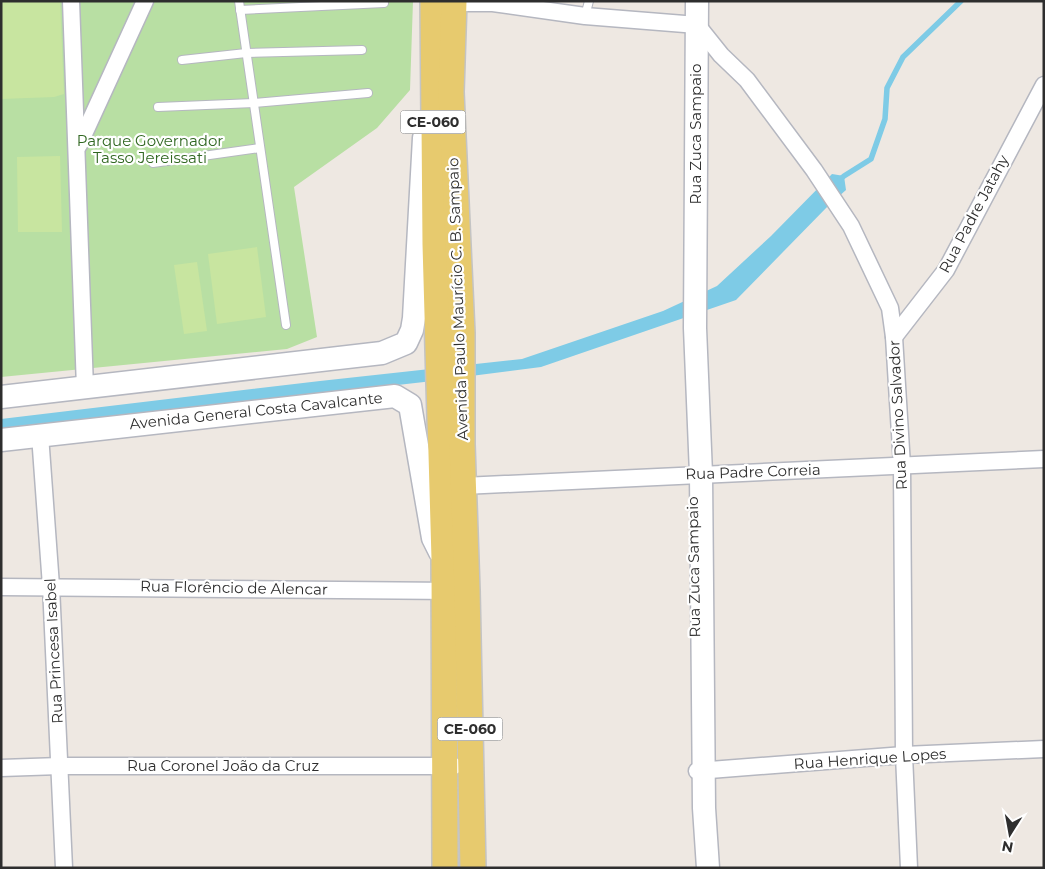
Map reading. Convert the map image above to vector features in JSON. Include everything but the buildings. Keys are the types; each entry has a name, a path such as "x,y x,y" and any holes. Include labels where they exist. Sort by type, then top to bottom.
{"main road":[{"name":"Avenida Paulo Maurício C. B. Sampaio","path":"447,2 433,114 435,244 450,333"},
{"name":"Avenida Paulo Maurício C. B. Sampaio","path":"447,2 451,92 450,333 452,444 456,496"},
{"name":"CE-060","path":"456,496 444,559 455,591 470,766 473,868"},
{"name":"CE-060","path":"445,868 444,766 455,591 456,496"}],"street":[{"path":"71,1 85,388"},
{"path":"77,150 145,1"},
{"name":"Rua Zuca Sampaio","path":"697,1 695,266 690,332 697,475 701,771 708,868"},
{"path":"447,2 493,2 587,9 697,25"},
{"name":"Rua Divino Salvador","path":"697,25 720,55 747,80 814,170 851,226 890,308 894,337 902,466 904,755 909,868"},
{"name":"Rua Padre Jatahy","path":"894,337 946,270 1044,85"},
{"path":"1,397 382,353 406,343 412,330 414,318 424,139 433,114"},
{"name":"Avenida General Costa Cavalcante","path":"1,440 394,396 410,406 433,538 444,559"},
{"name":"Rua Princesa Isabel","path":"40,435 51,586 64,868"},
{"name":"Rua Padre Correia","path":"456,496 697,475 1044,459"},
{"name":"Rua Florêncio de Alencar","path":"1,587 455,591"},
{"name":"Rua Henrique Lopes","path":"701,771 904,755 1044,749"},
{"name":"Rua Coronel João da Cruz","path":"1,768 60,766 470,766"},
{"name":"Rua Zuca Sampaio","path":"700,868 697,810 701,771"}],"lane":[{"path":"286,325 239,6 384,3"},
{"path":"182,60 246,53 362,50"},
{"path":"158,107 368,93"},
{"path":"153,163 260,148"}],"green space":[{"name":"Parque Governador Tasso Jereissati","path":"1,1 413,1 410,90 377,128 294,187 317,337 287,349 1,377"},
{"path":"1,1 60,1 64,94 54,97 1,99"},
{"path":"60,156 62,232 18,232 17,157"},
{"path":"257,247 266,317 217,324 208,254"},
{"path":"197,262 207,331 184,334 174,265"}],"water":[{"path":"832,174 844,176 846,190 736,300 541,367 1,430 1,419 522,359 663,311 717,286 771,236"}],"waterway":[{"path":"838,181 871,159 885,119 887,88 903,57 961,1"}]}
